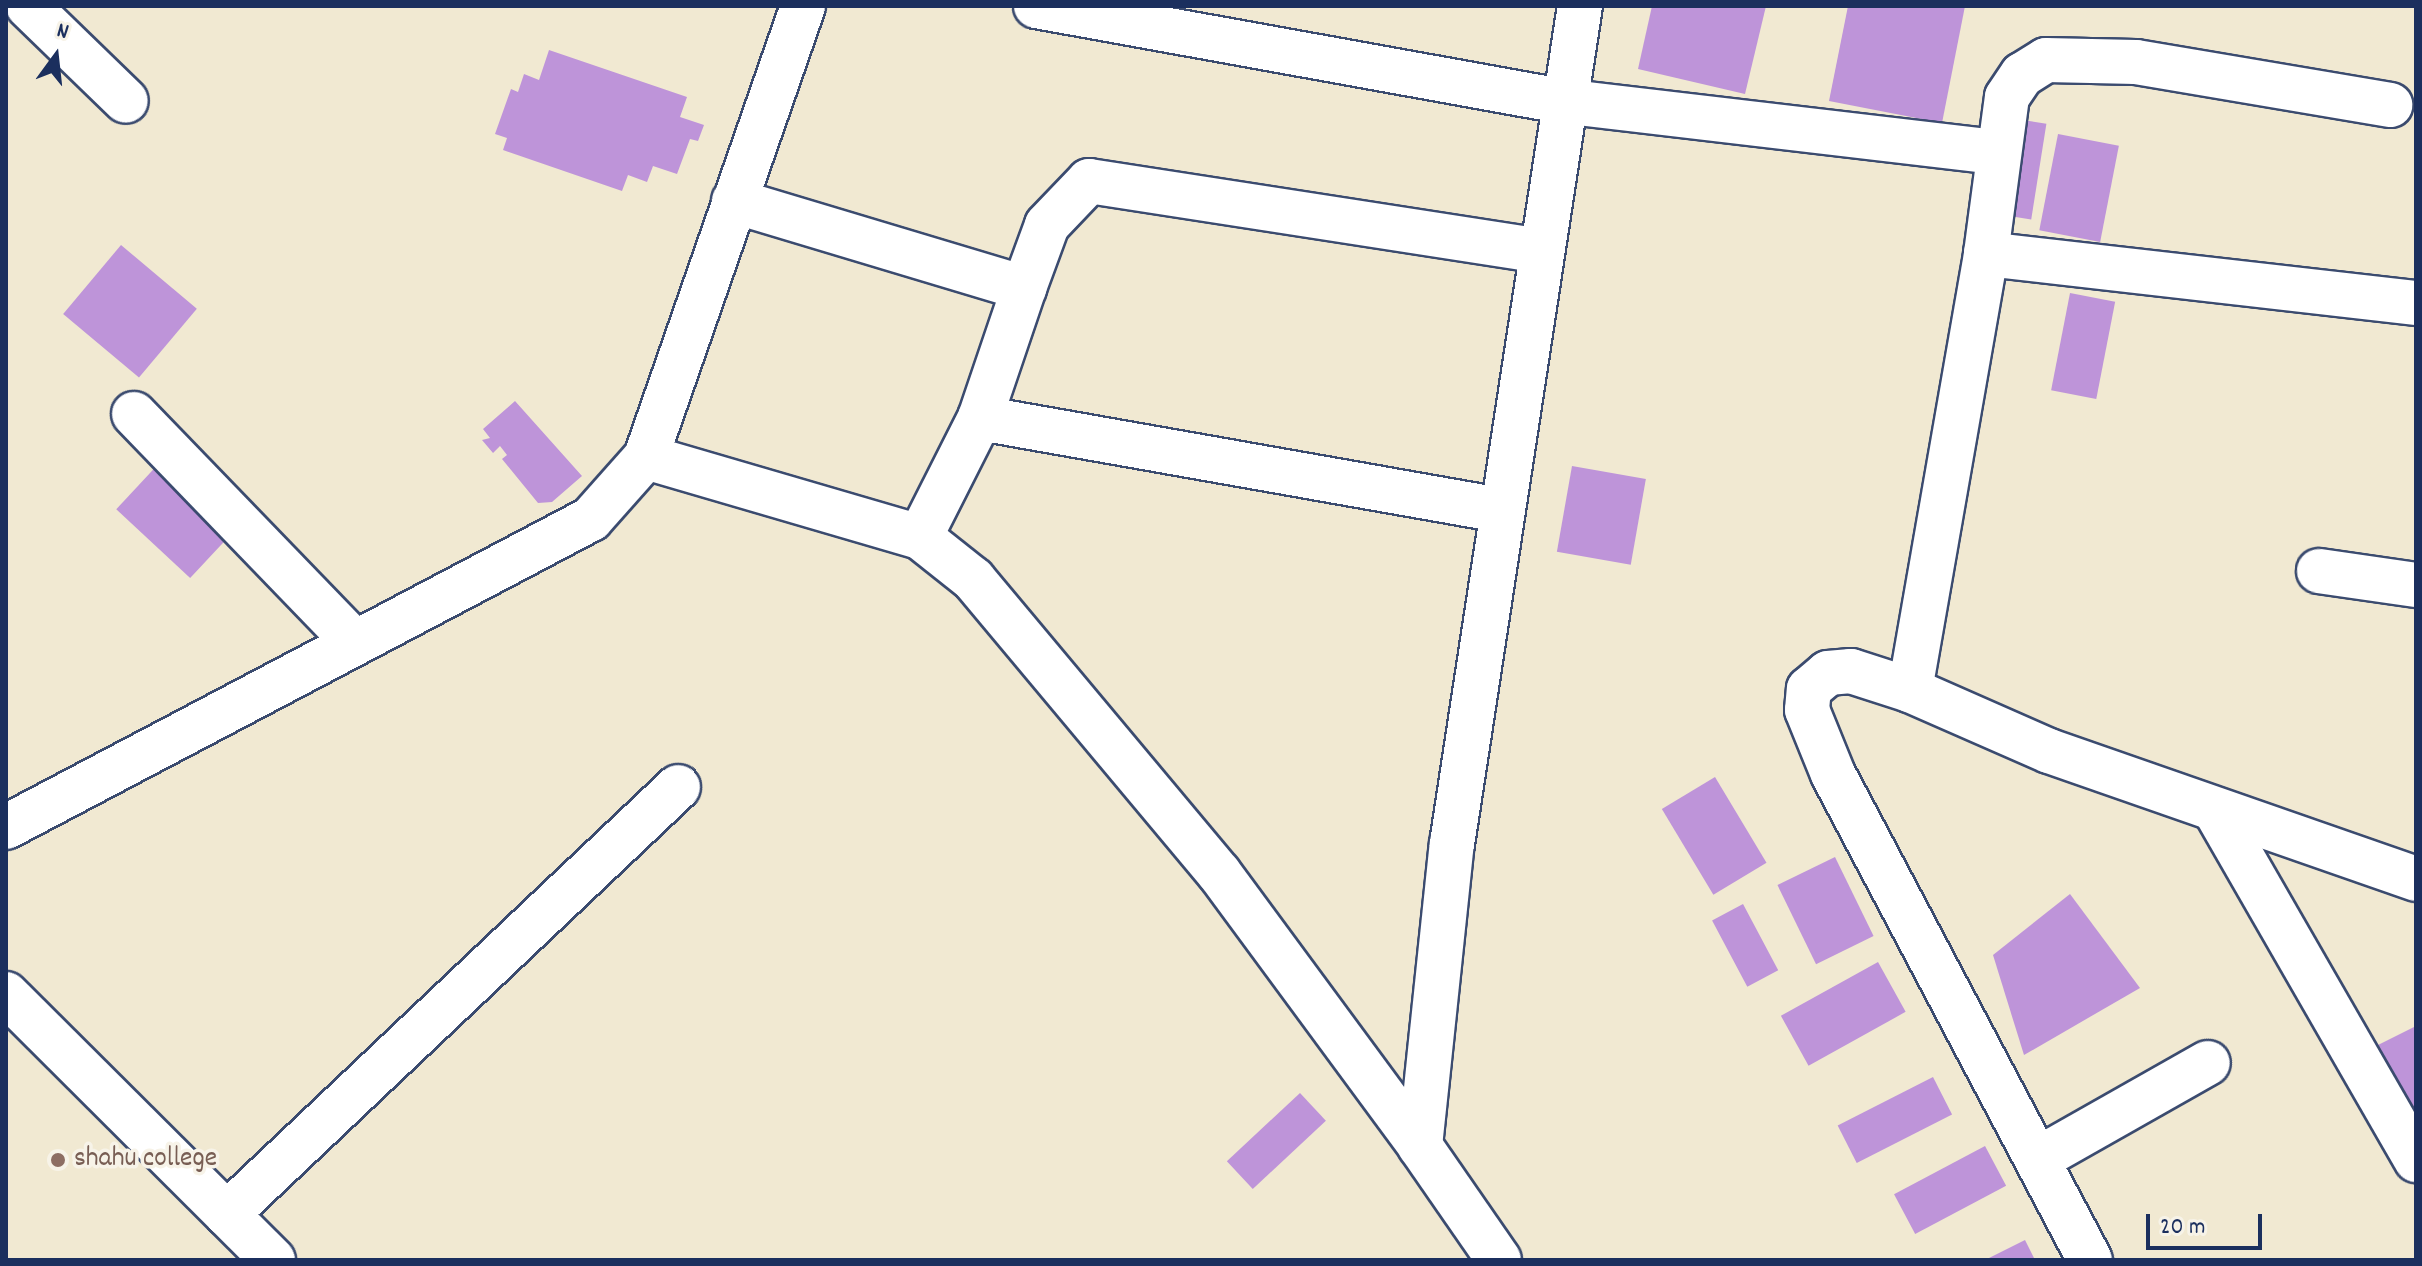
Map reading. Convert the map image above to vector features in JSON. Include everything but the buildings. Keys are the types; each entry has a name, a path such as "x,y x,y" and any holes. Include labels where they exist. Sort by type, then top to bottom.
{"street":[{"path":"28,6 126,101"},
{"path":"6,827 591,519 646,457 803,6"},
{"path":"1036,6 1561,101 1998,152"},
{"path":"1420,1146 1452,844 1561,101 1580,6"},
{"path":"1910,690 1986,254 2007,97 2022,75 2046,60 2136,62 2390,105"},
{"path":"920,537 980,418 1047,225 1089,181 1541,251"},
{"path":"734,201 1024,288"},
{"path":"1986,254 2416,303"},
{"path":"134,414 354,642"},
{"path":"980,418 1500,510"},
{"path":"646,457 920,537 973,579 1046,660 1219,873 1420,1146 1499,1260"},
{"path":"2319,571 2416,585"},
{"path":"2090,1260 1807,710 1809,689 1828,673 1851,671 1910,690 2049,751 2416,879"},
{"path":"227,1214 678,787"},
{"path":"2215,810 2416,1160"},
{"path":"6,994 273,1260"},
{"path":"2038,1159 2208,1063"}],"place":[{"name":"shahu college","path":"58,1160"}]}
